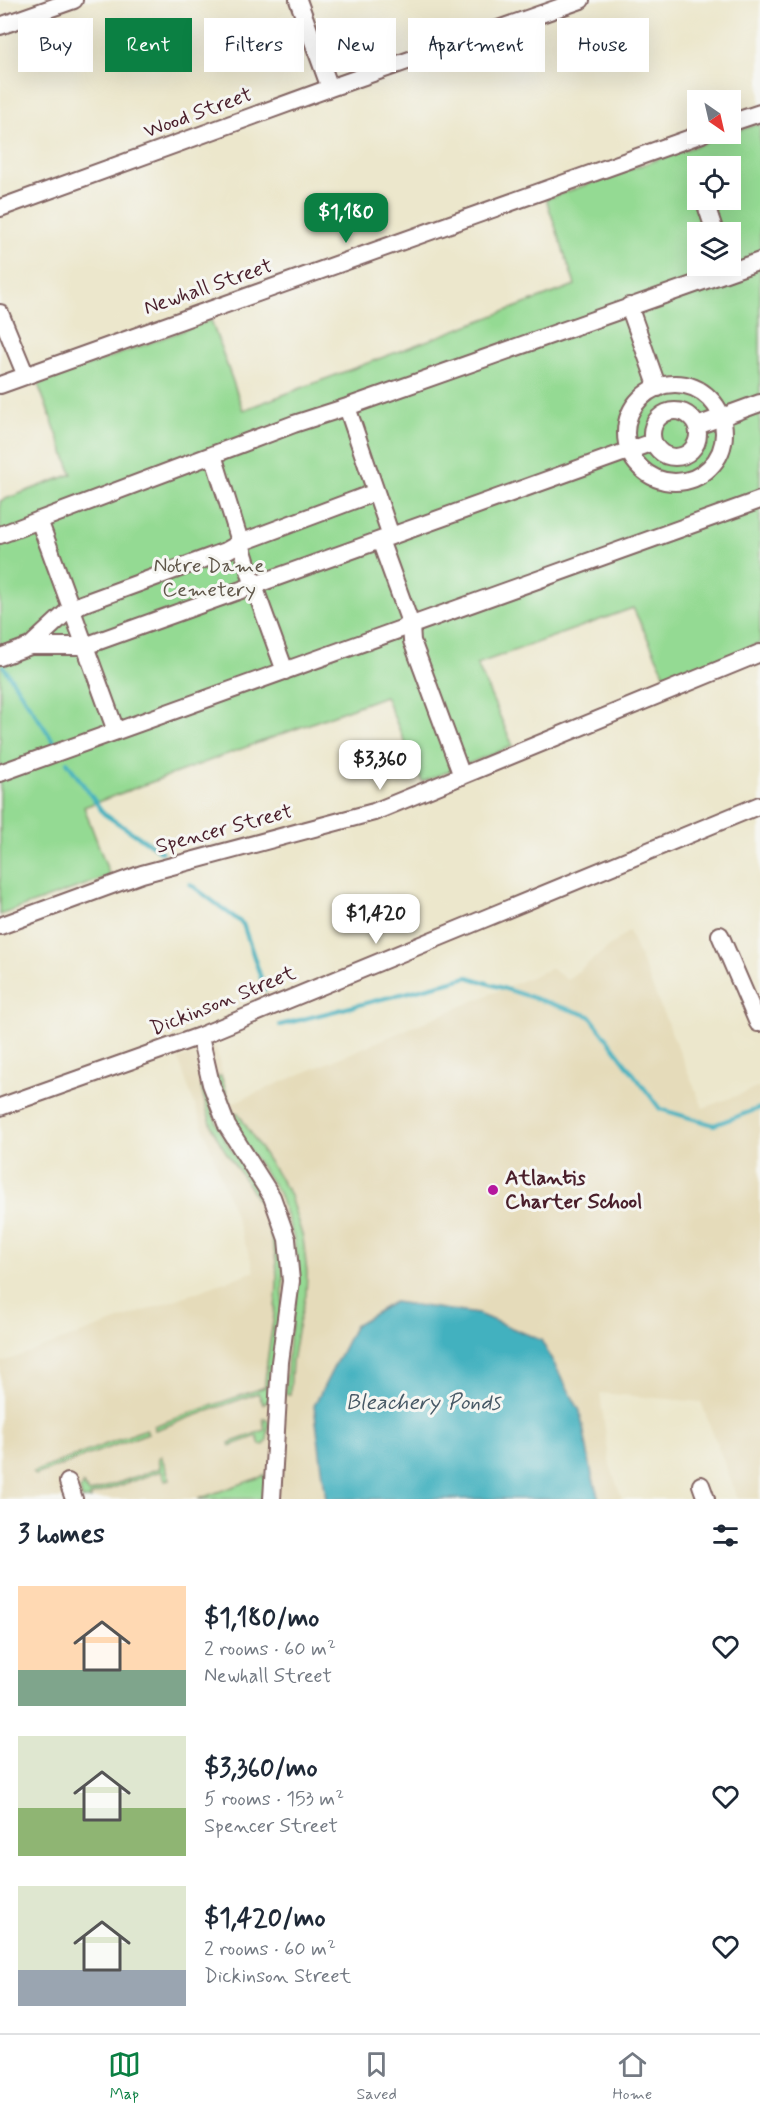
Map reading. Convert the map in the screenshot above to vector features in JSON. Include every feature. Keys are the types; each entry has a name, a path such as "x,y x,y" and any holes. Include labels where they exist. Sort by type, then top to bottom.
{"street":[{"path":"0,26 74,0"},
{"path":"298,0 330,88"},
{"name":"Wood Street","path":"0,208 581,0"},
{"path":"741,119 760,113"},
{"name":"Newhall Street","path":"0,385 687,139"},
{"path":"741,266 760,261"},
{"path":"0,535 294,424 347,407 708,276"},
{"path":"629,306 658,387"},
{"path":"0,313 26,376"},
{"path":"685,385 697,390 708,397 722,416 724,430 720,453 706,471 697,477 674,482 652,477 635,462 629,450 627,426 631,413 637,402 658,387 685,385"},
{"path":"697,426 760,403"},
{"path":"347,407 376,492 385,538 411,625 411,641 462,776"},
{"path":"674,410 688,414 697,426 697,442 686,454 679,456 663,454 653,442 653,427 656,421 667,412 674,410"},
{"path":"0,657 30,646 85,646 653,442"},
{"path":"213,455 254,585 285,670"},
{"path":"30,646 71,608 226,551 240,543 376,492"},
{"path":"0,773 760,500"},
{"path":"39,520 116,731"},
{"name":"Spencer Street","path":"0,926 142,874 374,812 760,653"},
{"name":"Dickinson Street","path":"0,1107 200,1036 760,805"},
{"path":"720,935 759,1022"},
{"path":"200,1036 226,1126 272,1197 286,1239 291,1281 272,1409 270,1451 272,1499"},
{"path":"68,1482 74,1499"}],"shaded area":[{"name":"Atlantis Charter School","path":"629,931 703,1108 760,1087 760,1499 738,1499 701,1402 600,1393 610,1466 622,1499 0,1499 0,1363 255,1271 178,1059 215,1045 230,1104 552,968 567,980"}],"green space":[{"name":"Notre Dame Cemetery","path":"760,123 760,643 668,681 633,608 477,664 513,746 422,782 385,696 84,807 110,876 0,915 0,501 72,474 38,384 211,320 243,410 575,285 546,199 701,144 741,144 741,130"},
{"path":"221,1076 234,1115 238,1113 289,1193 303,1238 307,1273 306,1295 297,1331 290,1394 285,1394 289,1343 297,1294 298,1262 293,1236 279,1193 232,1125 216,1077"},
{"path":"201,1087 204,1087 221,1132 258,1188 274,1221 280,1242 282,1264 282,1310 279,1333 270,1400 263,1404 258,1393 155,1430 154,1426 265,1387 276,1300 277,1266 274,1250 257,1201 214,1131"},
{"path":"263,1419 269,1423 267,1440 264,1445 260,1445 257,1436 230,1446 229,1443 265,1430"},
{"path":"146,1429 148,1433 35,1475 33,1472"},
{"path":"161,1456 170,1479 165,1480 161,1471 90,1496 91,1499 82,1499 80,1490 83,1484 89,1493 160,1468 158,1459"},
{"path":"266,1475 265,1499 198,1499"}],"water":[{"name":"Bleachery Ponds","path":"394,1302 478,1314 541,1340 580,1411 599,1499 326,1499 314,1406 355,1325"}],"waterway":[{"path":"3,666 56,745"},
{"path":"67,762 104,814 162,852"},
{"path":"190,884 243,924 265,990"},
{"path":"280,1025 468,977 590,1016 660,1109 714,1125 760,1108"}],"place":[{"name":"Atlantis Charter School","path":"493,1190"}]}
